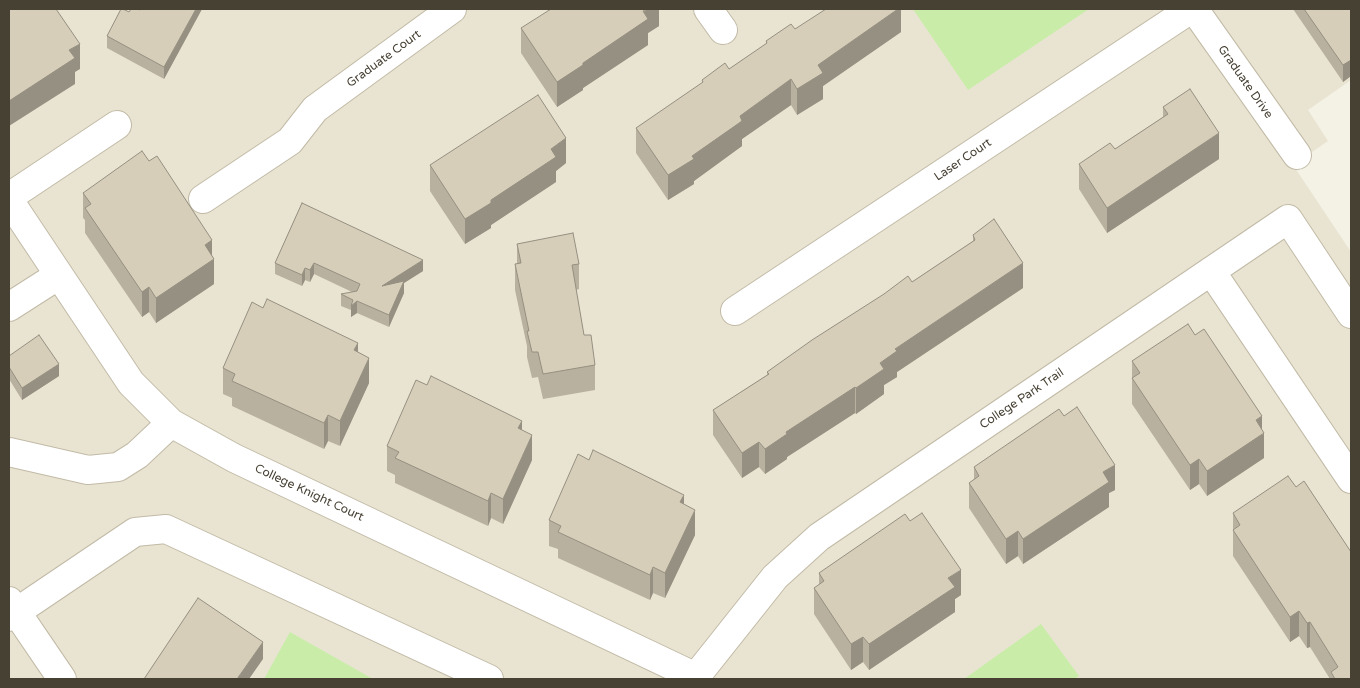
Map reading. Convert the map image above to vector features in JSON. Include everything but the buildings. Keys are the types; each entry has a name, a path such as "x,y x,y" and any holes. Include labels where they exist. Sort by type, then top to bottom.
{"street":[{"name":"Graduate Court","path":"203,199 290,141 315,109 452,9"},
{"name":"Graduate Drive","path":"1192,9 1297,155"},
{"name":"Laser Court","path":"734,311 1192,9"},
{"path":"9,198 117,125"},
{"name":"College Knight Court","path":"9,198 131,383 171,423 234,458 696,678"},
{"name":"College Park Trail","path":"696,678 775,577 819,537 1288,219 1351,314"},
{"path":"1211,271 1351,479"},
{"path":"9,307 59,275"},
{"path":"9,452 88,470 118,467 137,455 171,423"},
{"path":"62,679 11,610 135,532 166,529 489,679"}],"shaded area":[{"path":"9,9 1351,9 1351,80 1308,110 1328,141 1293,165 1351,252 1351,679 9,679"}],"green space":[{"path":"913,9 1089,9 968,90"},
{"path":"1041,624 1079,676 1074,679 964,679"},
{"path":"290,632 373,679 264,679"}]}
